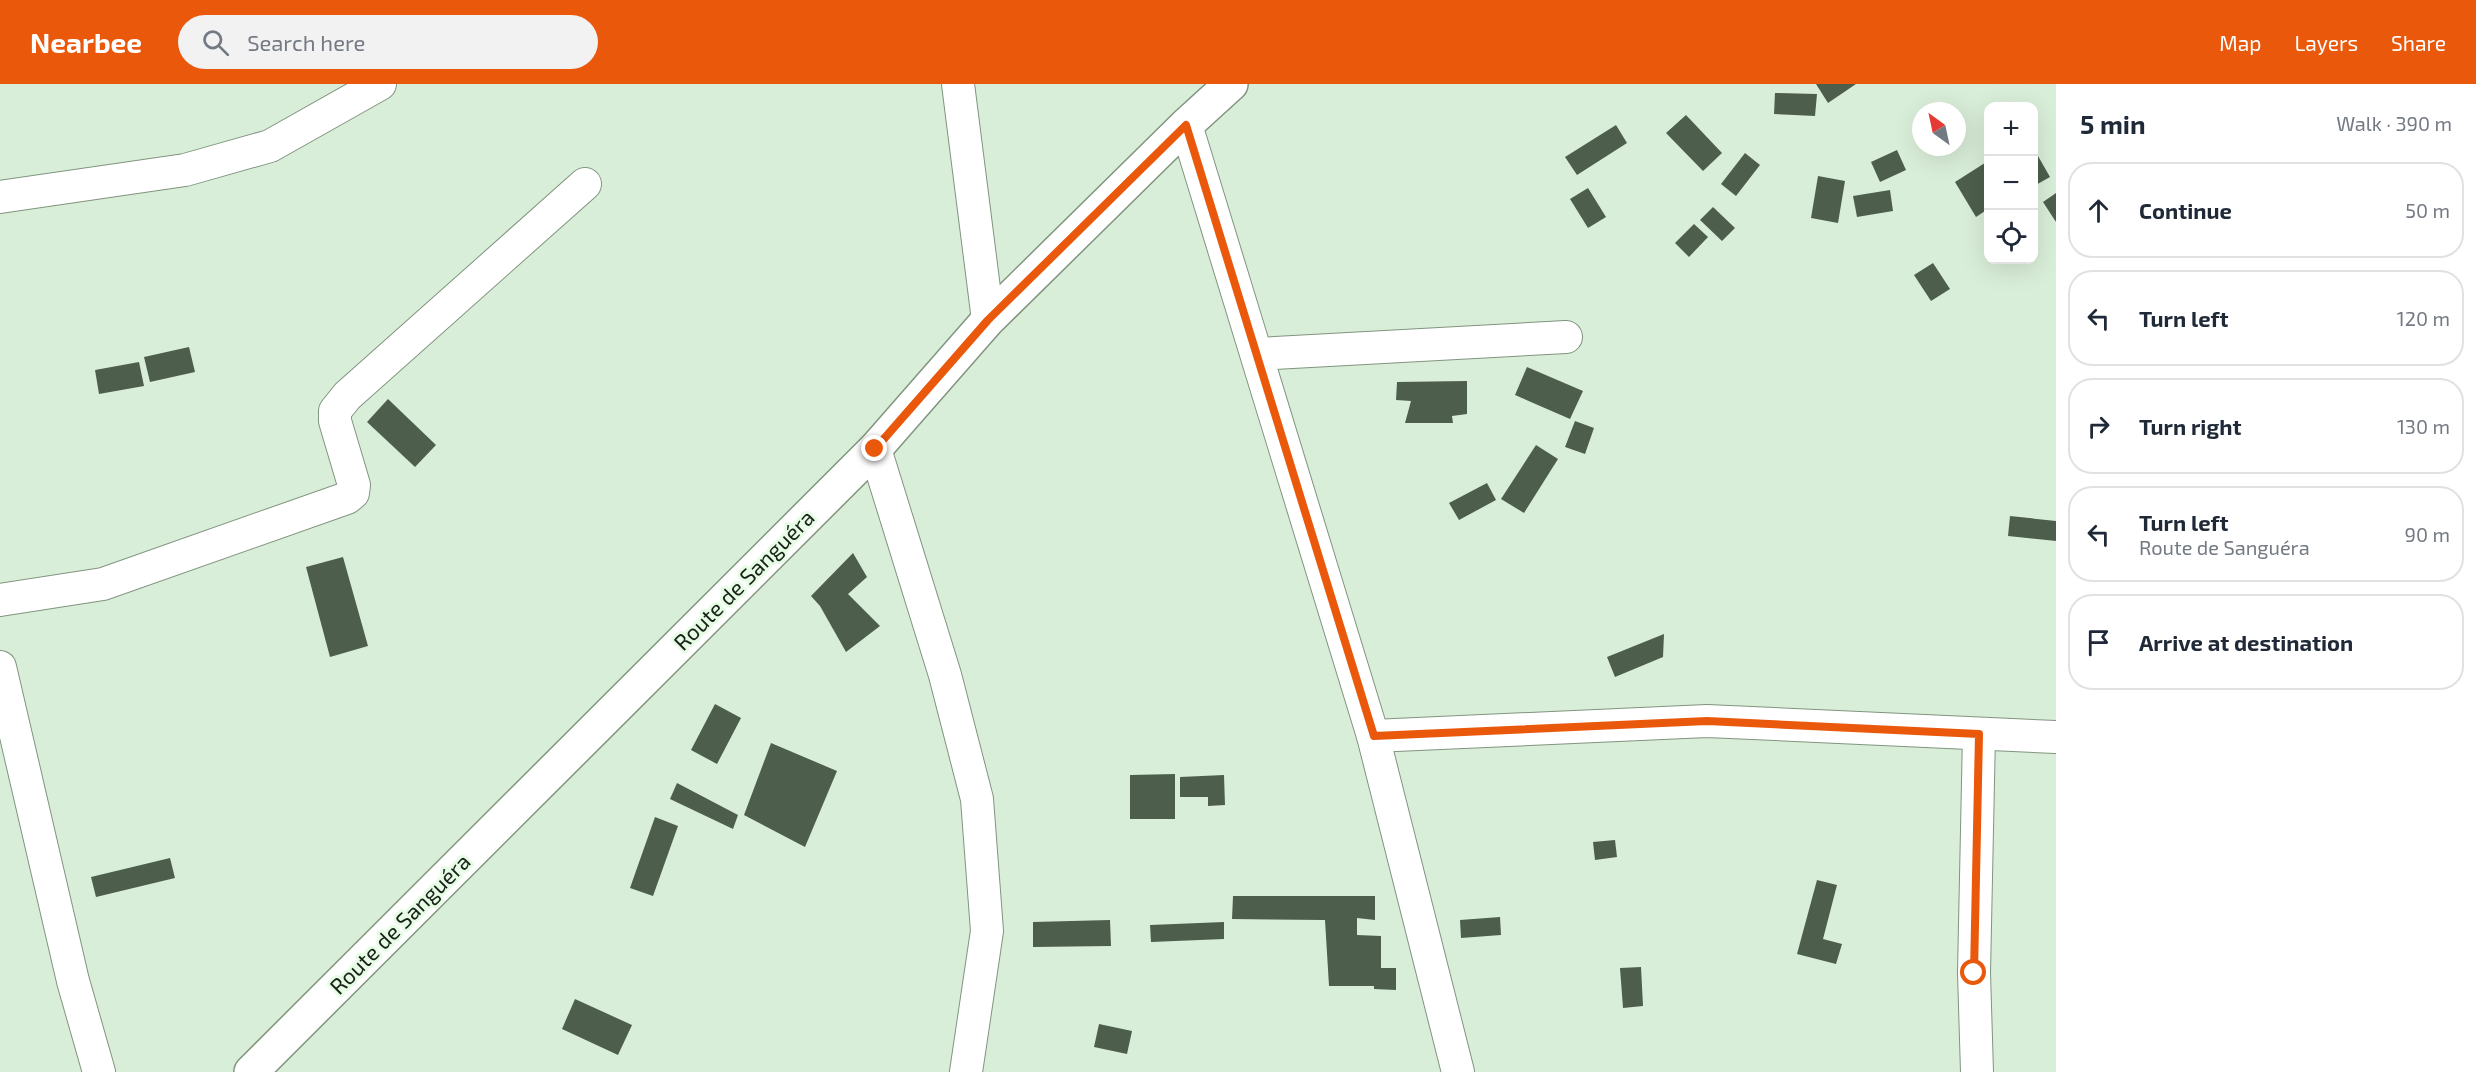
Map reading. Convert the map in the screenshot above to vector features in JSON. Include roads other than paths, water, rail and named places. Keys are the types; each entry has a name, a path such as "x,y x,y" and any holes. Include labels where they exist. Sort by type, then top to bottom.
{"street":[{"path":"0,197 185,170 270,146 380,84"},
{"path":"958,84 988,320"},
{"name":"Route de Sanguéra","path":"251,1072 875,449 988,320 1186,125 1231,84"},
{"path":"1186,125 1374,736 1458,1072"},
{"path":"0,600 103,584 347,498 353,493 354,485 335,421 335,411 347,396 585,184"},
{"path":"1257,354 1566,338"},
{"path":"875,449 945,675 976,799 987,931 966,1072"},
{"path":"0,667 73,981 99,1072"},
{"path":"1374,736 1707,721 2056,737"},
{"path":"1977,1072 1974,973 1979,734"}]}
